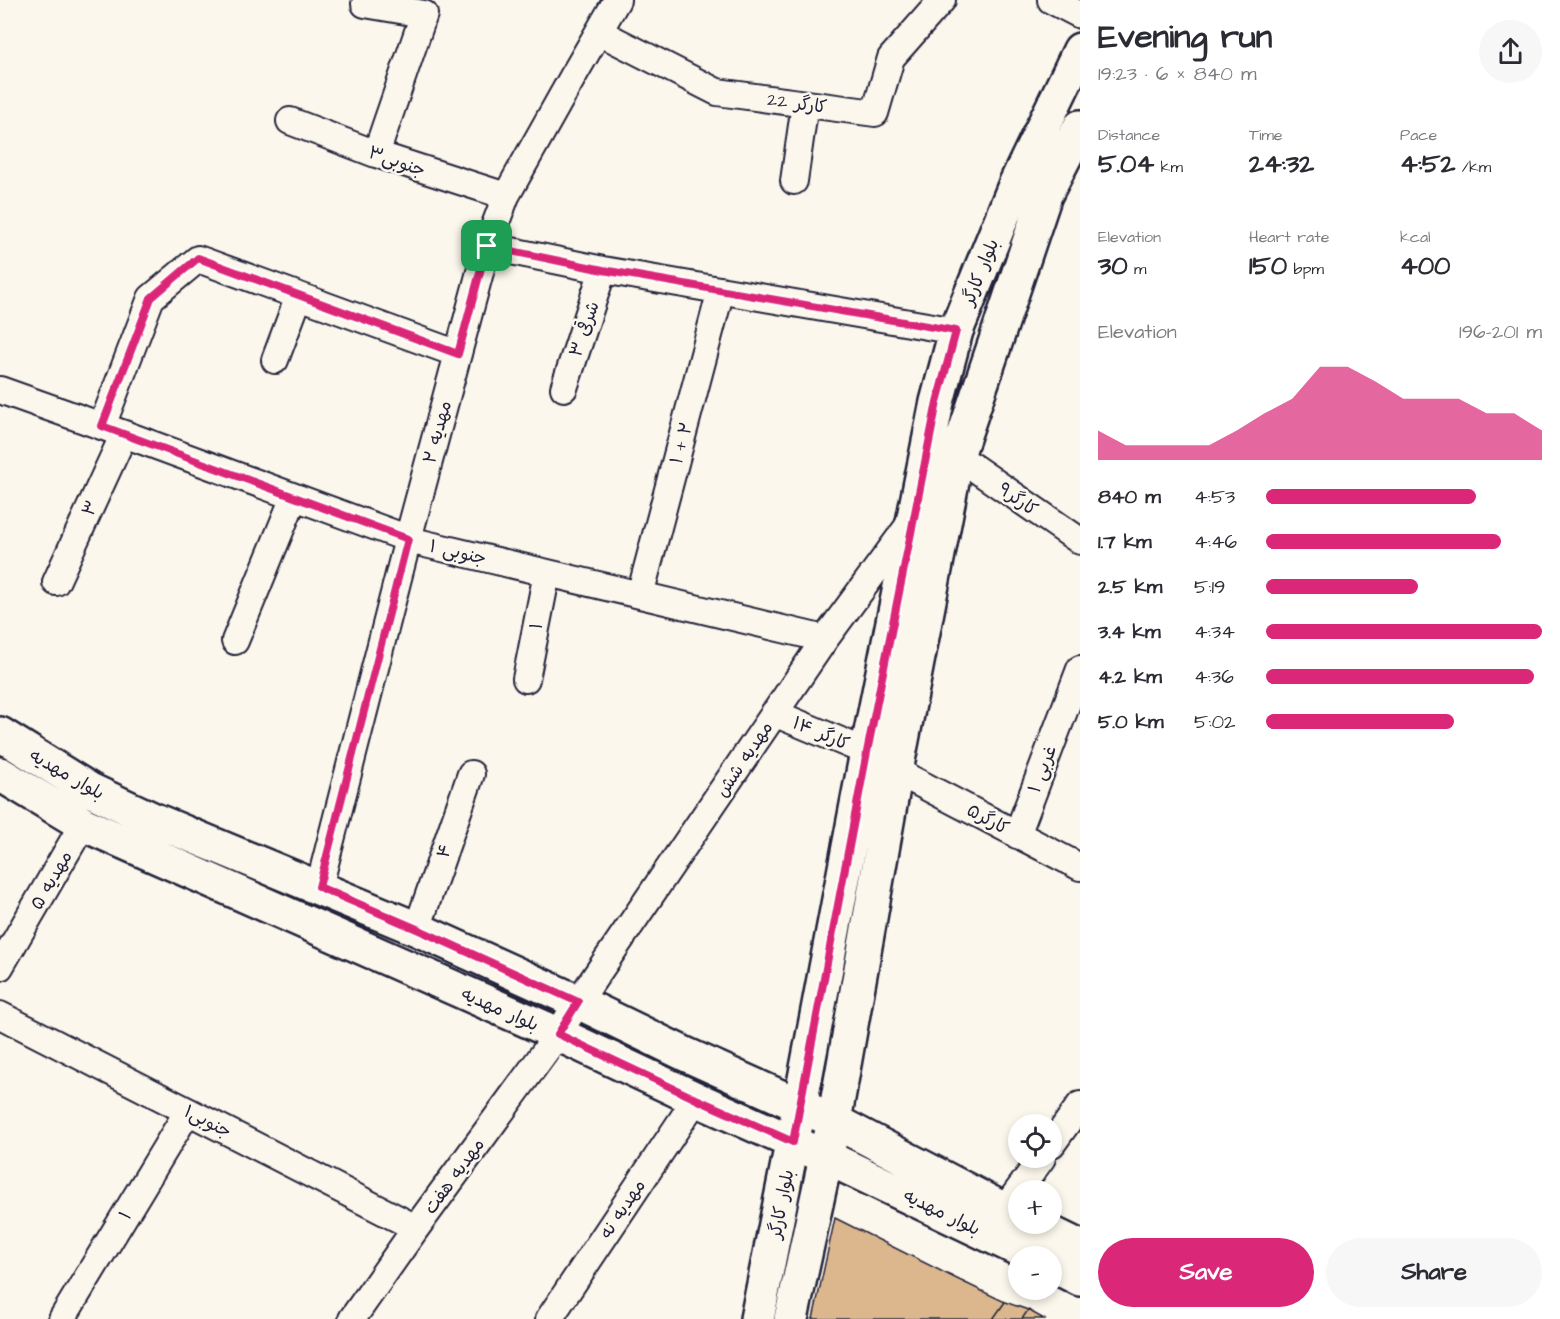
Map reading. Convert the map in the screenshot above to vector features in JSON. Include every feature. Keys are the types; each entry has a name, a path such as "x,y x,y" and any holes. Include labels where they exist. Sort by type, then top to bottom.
{"main road":[{"name":"بلوار کارگر","path":"758,1319 937,402 956,331 1016,183 1080,50"},
{"name":"بلوار کارگر","path":"791,1319 834,1120 896,771 957,456 1045,195 1080,127"},
{"name":"بلوار مهدیه","path":"0,734 90,790 152,819 417,929 578,1002 685,1054 834,1120 1008,1211"},
{"name":"بلوار مهدیه","path":"0,774 83,824 558,1034 826,1157 1047,1246"},
{"path":"833,931 867,937"},
{"name":"بلوار مهدیه","path":"1062,1260 1080,1279"}],"street":[{"name":"مهدیه ۲","path":"319,887 408,539 487,246 506,196 617,0"},
{"name":"کارگر 22","path":"599,32 717,92 875,113 891,58 942,0"},
{"path":"1052,0 1080,15"},
{"path":"365,4 424,14 376,154"},
{"path":"794,181 805,104"},
{"name":"جنوبی۳","path":"290,121 376,154 506,196"},
{"path":"487,246 603,270 956,331"},
{"name":"۳","path":"56,582 113,430 151,298 198,258 299,296"},
{"name":"۳ شرقی","path":"564,388 603,270"},
{"name":"۱ + ۲","path":"640,595 721,290"},
{"path":"275,360 299,296 458,354"},
{"name":"۱ جنوبی","path":"0,390 408,539 825,639"},
{"name":"کارگر۹","path":"957,456 1080,541"},
{"path":"235,642 294,497"},
{"name":"مهدیه شش","path":"558,1034 825,639 914,518"},
{"name":"۱","path":"526,679 546,573"},
{"name":"۱ غربی","path":"1017,835 1080,669"},
{"name":"کارگر ۱۴","path":"774,713 867,752"},
{"name":"کارگر۵","path":"896,771 1080,867"},
{"name":"۴","path":"417,929 471,774"},
{"name":"مهدیه ۵","path":"0,967 83,824"},
{"name":"جنوبی۱","path":"0,1015 416,1227"},
{"name":"مهدیه هفت","path":"352,1319 416,1227 558,1034"},
{"name":"مهدیه نه","path":"549,1319 696,1099"},
{"path":"1062,1130 1080,1105"},
{"name":"۱","path":"62,1319 188,1111"}],"building":[{"path":"835,1218 1005,1302 993,1319 813,1319"},
{"path":"1005,1302 1028,1310 1022,1319 993,1319"},
{"path":"1028,1310 1044,1319 1022,1319"}],"route":[{"path":"487,246 603,270 956,331 937,402 867,752 793,1142 558,1034 578,1002 319,887 408,539 102,426 151,298 198,258 458,354 487,246"}]}
